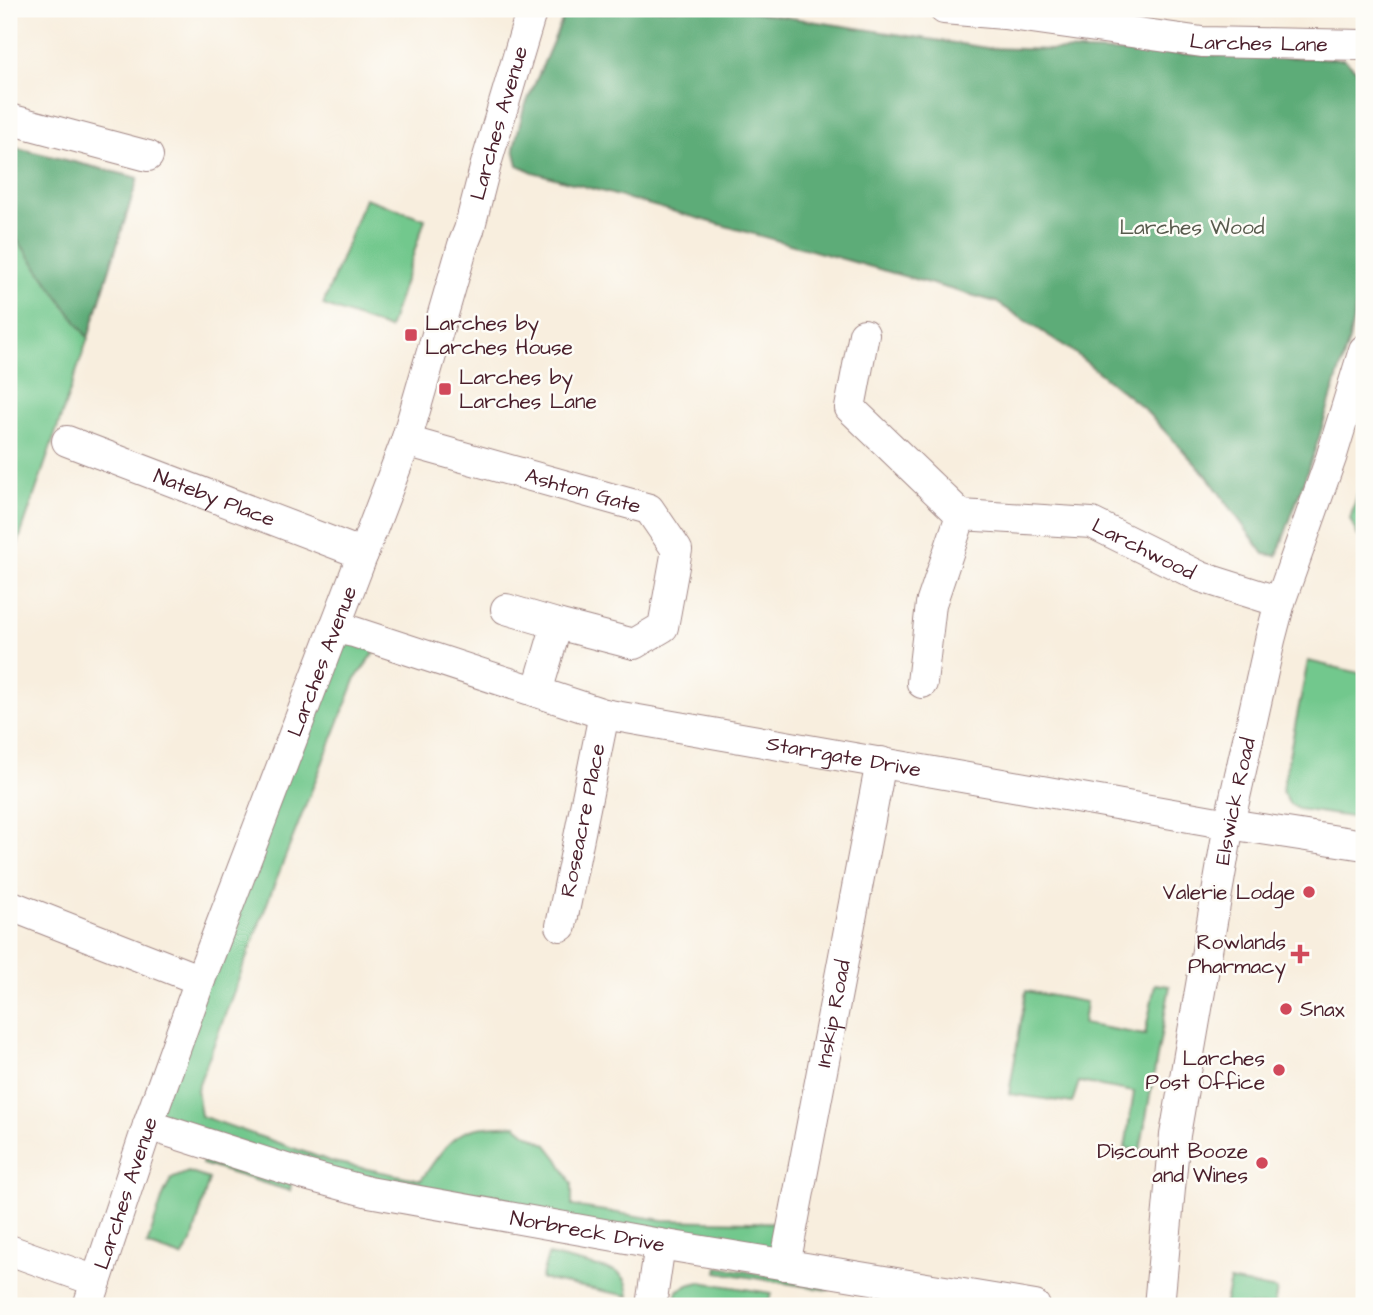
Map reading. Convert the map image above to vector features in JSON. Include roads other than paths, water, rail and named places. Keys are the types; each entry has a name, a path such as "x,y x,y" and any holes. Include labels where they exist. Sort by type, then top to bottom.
{"street":[{"name":"Larches Avenue","path":"92,1294 200,980 406,441 532,9"},
{"name":"Larches Lane","path":"944,9 1004,11 1202,42 1364,45"},
{"path":"9,119 148,156"},
{"path":"864,334 850,408 961,515 932,604 922,683"},
{"name":"Elswick Road","path":"1159,1306 1175,1135 1228,824 1280,602 1331,457 1364,350"},
{"name":"Nateby Place","path":"67,441 362,554"},
{"name":"Ashton Gate","path":"406,441 649,509 677,550 663,627 634,644 506,608"},
{"name":"Larchwood","path":"961,515 1092,523 1201,577 1280,602"},
{"path":"537,692 557,624"},
{"name":"Starrgate Drive","path":"334,628 354,632 604,714 1228,824 1364,845"},
{"name":"Roseacre Place","path":"561,926 604,714"},
{"name":"Inskip Road","path":"785,1265 881,762"},
{"path":"9,905 200,980"},
{"name":"Norbreck Drive","path":"148,1125 302,1174 369,1192 660,1244 1035,1306"},
{"path":"651,1306 660,1244"},
{"path":"9,1250 92,1294"}],"place":[{"name":"Larches by Larches House","path":"411,335"},
{"name":"Larches by Larches Lane","path":"445,389"},
{"name":"Valerie Lodge","path":"1309,892"},
{"name":"Rowlands Pharmacy","path":"1300,954"},
{"name":"Snax","path":"1286,1009"},
{"name":"Larches Post Office","path":"1279,1070"},
{"name":"Discount Booze and Wines","path":"1262,1163"}],"park label":[{"name":"Larches Wood","path":"1192,227"}]}
